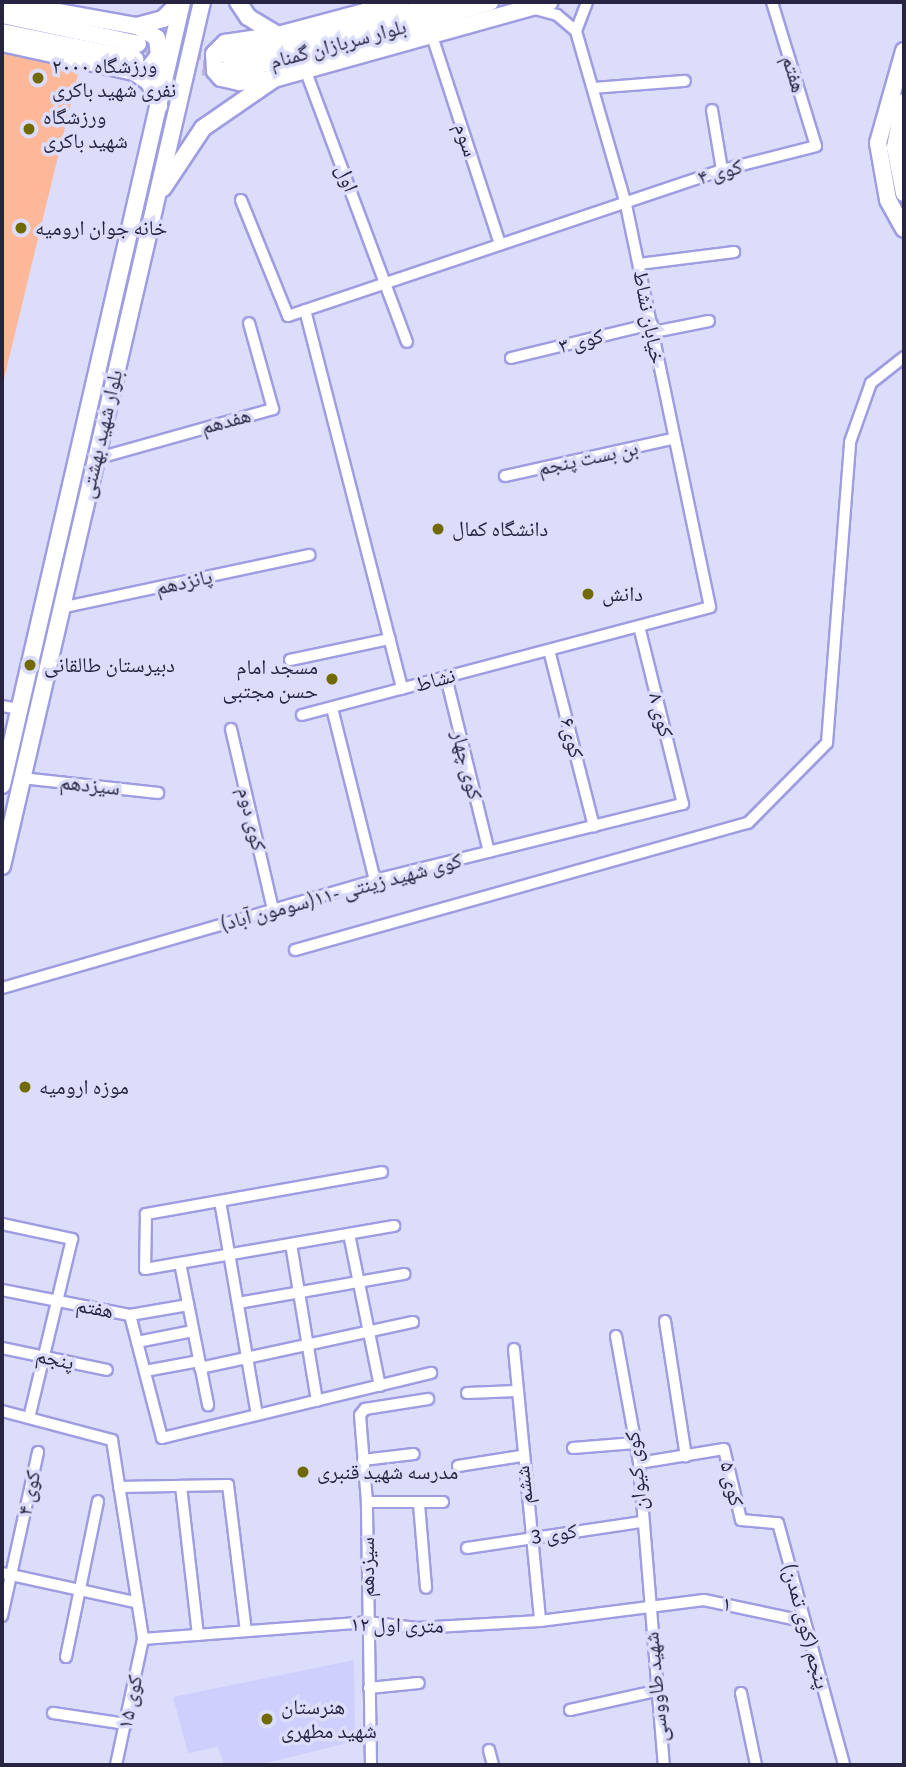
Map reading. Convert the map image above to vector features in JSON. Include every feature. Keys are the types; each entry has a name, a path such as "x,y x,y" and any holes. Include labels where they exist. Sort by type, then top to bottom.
{"main road":[{"path":"2,2 137,26 193,39"},
{"path":"137,26 163,19 181,2"},
{"name":"بلوار شهید بهشتی","path":"2,866 22,778 44,637 181,2"},
{"name":"بلوار شهید بهشتی","path":"3,777 19,709 44,637 59,609 202,2"},
{"path":"238,2 248,17 278,35"},
{"path":"401,2 278,35 225,43 214,54 213,63 221,78 231,81 274,79 548,2"},
{"name":"بلوار سربازان گمنام","path":"446,2 226,62 301,57 490,2"},
{"path":"2,15 136,59 149,68 159,55 157,38 137,26"},
{"path":"2,32 136,59 156,93 160,109"},
{"path":"2,43 136,59"},
{"path":"904,51 878,143 888,200 904,229"},
{"path":"154,203 203,128 274,79"},
{"path":"904,102 895,147 904,193"}],"street":[{"path":"531,8 556,15 576,31 587,2"},
{"name":"هفتم","path":"772,2 816,146"},
{"name":"خیابان نشاط","path":"576,31 625,201 653,328 672,439 710,607"},
{"name":"سوم","path":"432,36 500,244"},
{"name":"اول","path":"306,72 388,284 407,342"},
{"path":"593,88 685,81"},
{"path":"712,110 722,170"},
{"name":"کوی ۴","path":"305,310 388,284 625,201 722,170 816,146"},
{"path":"241,200 288,316 305,310 402,689"},
{"path":"639,264 734,252"},
{"path":"653,328 709,321"},
{"name":"هفدهم","path":"95,459 272,409 250,323"},
{"name":"کوی ۳","path":"511,358 653,328"},
{"path":"295,950 748,823 827,743 850,442 871,383 904,357"},
{"name":"بن بست پنجم","path":"505,476 672,439"},
{"name":"پانزدهم","path":"59,609 309,555"},
{"name":"نشاط","path":"302,715 710,607"},
{"name":"کوی ۸","path":"639,626 683,804"},
{"path":"290,660 390,639"},
{"name":"کوی۶","path":"549,650 594,826"},
{"name":"کوی چهار","path":"446,677 489,852"},
{"path":"2,706 19,709"},
{"path":"332,708 375,880"},
{"name":"کوی دوم","path":"231,729 273,910"},
{"name":"سیزدهم","path":"22,778 158,793"},
{"name":"کوی شهید زینتی -۱۱(سومون آباد)","path":"2,988 375,880 683,804"},
{"path":"382,1172 146,1214 145,1269 394,1226"},
{"path":"220,1200 257,1415"},
{"path":"2,1224 72,1239 29,1418"},
{"path":"349,1234 380,1386"},
{"path":"290,1244 317,1401"},
{"path":"180,1263 208,1405"},
{"path":"238,1303 404,1275"},
{"name":"هفتم","path":"2,1290 130,1315 188,1305"},
{"path":"130,1315 162,1438 431,1373"},
{"path":"665,1321 686,1456"},
{"path":"145,1371 247,1358 413,1322"},
{"path":"137,1342 193,1331"},
{"name":"کوی کیوان","path":"615,1335 639,1463 650,1608"},
{"name":"پنجم","path":"2,1348 107,1370"},
{"name":"ششم","path":"514,1349 521,1456 540,1621"},
{"path":"467,1393 517,1391"},
{"name":"سیزدهم","path":"371,1765 367,1502 361,1411 428,1399"},
{"path":"2,1411 113,1440 135,1602 143,1639"},
{"path":"573,1448 635,1443"},
{"name":"کوی ۵","path":"639,1463 724,1449 741,1520"},
{"name":"کوی ۴","path":"2,1616 7,1574 38,1452"},
{"path":"363,1460 414,1454"},
{"path":"458,1466 521,1456"},
{"path":"119,1488 228,1485 246,1631"},
{"path":"181,1486 198,1635"},
{"path":"66,1657 82,1591 98,1501"},
{"path":"367,1502 443,1502"},
{"path":"419,1504 426,1588"},
{"name":"پنجم (کوی تمدن)","path":"741,1520 778,1523 844,1765"},
{"name":"کوی 3","path":"467,1548 642,1522"},
{"path":"7,1574 135,1602"},
{"name":"۱","path":"650,1608 704,1600 803,1621"},
{"name":"۱۲ متری اول","path":"143,1639 367,1622 417,1628 540,1621 650,1608"},
{"name":"شهید طاووسی","path":"650,1608 654,1691 664,1765"},
{"name":"کوی ۱۵","path":"116,1765 143,1639"},
{"path":"369,1688 419,1683"},
{"path":"569,1710 654,1691"},
{"path":"741,1693 756,1765"},
{"path":"53,1713 126,1724"},
{"path":"489,1750 493,1765"}],"shaded area":[{"name":"خانه جوان ارومیه","path":"2,50 79,70 2,387"},
{"name":"هنرستان شهید مطهری","path":"354,1660 355,1741 258,1765 224,1765 218,1747 188,1753 173,1697"}],"tunnel":[{"path":"138,44 227,55"},
{"path":"155,62 226,70"}],"place":[{"name":"ورزشگاه ۲۰۰۰ نفری شهید باکری","path":"38,78"},
{"name":"ورزشگاه شهید باکری","path":"29,129"},
{"name":"خانه جوان ارومیه","path":"21,228"},
{"name":"دانشگاه کمال","path":"438,529"},
{"name":"دانش","path":"588,594"},
{"name":"دبیرستان طالقانی","path":"30,665"},
{"name":"مسجد امام حسن مجتبی","path":"332,679"},
{"name":"موزه ارومیه","path":"25,1087"},
{"name":"مدرسه شهید قنبری","path":"303,1472"},
{"name":"هنرستان شهید مطهری","path":"267,1719"}]}
